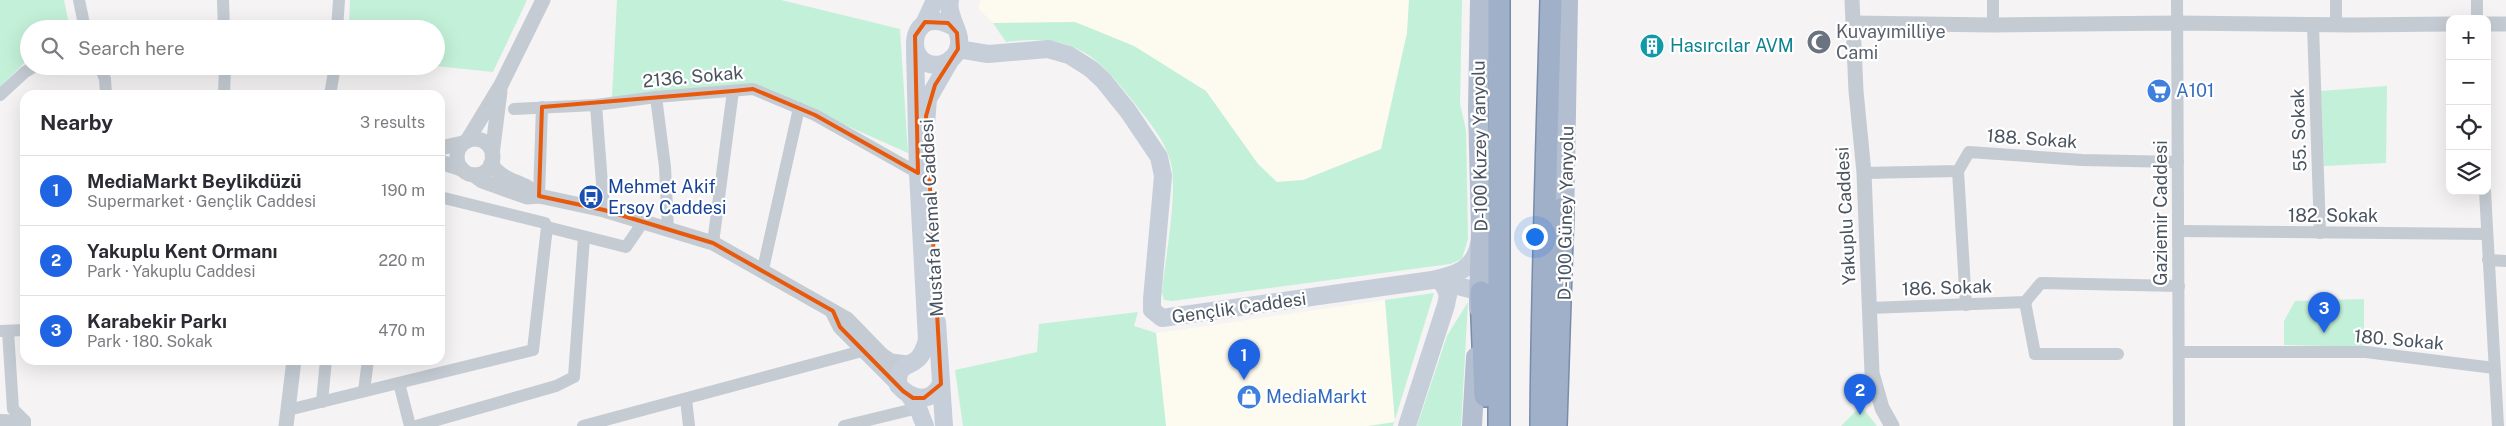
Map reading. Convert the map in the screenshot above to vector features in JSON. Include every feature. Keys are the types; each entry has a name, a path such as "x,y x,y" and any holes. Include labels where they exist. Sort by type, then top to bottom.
{"highway":[{"path":"1499,0 1499,426"},
{"path":"1541,426 1541,308 1548,165 1551,0"},
{"path":"1556,426 1563,208"},
{"path":"1481,292 1484,320 1484,426"}],"main road":[{"path":"935,0 925,22 916,32 915,49 918,56 930,64 944,63 955,54 959,40 950,16 950,0"},
{"name":"D-100 Kuzey Yanyolu","path":"1472,426 1481,292 1478,109 1480,0"},
{"name":"D-100 Güney Yanyolu","path":"1564,426 1563,208 1568,0"},
{"path":"925,22 941,22 954,27"},
{"name":"Mustafa Kemal Caddesi","path":"911,362 921,356 927,340 918,173 915,49"},
{"name":"Gençlik Caddesi","path":"955,54 988,54 1035,49 1060,51 1091,69 1128,111 1155,150 1162,176 1152,300 1152,310 1162,318 1437,280"},
{"name":"Mustafa Kemal Caddesi","path":"941,380 926,116 931,92 955,54"},
{"path":"1437,280 1460,273 1469,266 1478,248 1481,229"},
{"path":"1437,280 1481,292"},
{"path":"1408,426 1448,295 1437,280"},
{"path":"925,426 898,374 911,362 930,364 941,380 944,426"},
{"path":"908,396 917,399 930,396 941,380"}],"street":[{"path":"79,0 83,20"},
{"path":"223,0 224,20"},
{"path":"338,0 338,20"},
{"path":"501,84 492,159 485,172 468,172 457,160 457,154 501,84 543,0"},
{"name":"Yakuplu Caddesi","path":"1852,0 1864,173 1872,373 1882,408 1892,426"},
{"path":"1993,0 1993,25"},
{"name":"Gaziemir Caddesi","path":"2177,0 2179,426"},
{"path":"2336,0 2336,25"},
{"path":"2477,0 2477,15"},
{"path":"1853,23 1993,25 2177,23 2446,24"},
{"path":"2491,24 2506,24"},
{"name":"55. Sokak","path":"2313,25 2320,233"},
{"path":"0,94 22,75"},
{"path":"103,75 106,90"},
{"path":"224,75 224,90"},
{"path":"331,90 334,75"},
{"path":"337,75 338,90"},
{"name":"2136. Sokak","path":"514,109 596,105 656,97 753,89 799,108 918,173"},
{"path":"713,243 733,91"},
{"path":"656,97 665,167 668,230"},
{"path":"596,105 604,210"},
{"path":"539,196 542,107"},
{"path":"763,269 799,108"},
{"path":"445,147 474,139 485,142 501,175 531,187 539,196"},
{"name":"188. Sokak","path":"1958,171 1969,152 2082,160 2178,162"},
{"path":"445,164 468,172 482,181 527,197 539,196 604,210 713,243 763,269 847,319 882,355 891,361 911,362"},
{"path":"1864,173 1958,171 1966,305"},
{"path":"2485,195 2498,426"},
{"path":"445,198 545,223 547,227 626,247 643,222"},
{"path":"288,410 533,350 547,227"},
{"name":"182. Sokak","path":"2179,231 2487,234"},
{"path":"416,426 556,386 574,377 584,237"},
{"path":"2488,260 2506,261"},
{"path":"2118,354 2035,354 2025,302 2041,283 2179,286"},
{"name":"186. Sokak","path":"1870,308 2025,302"},
{"path":"833,311 840,327 908,396 844,426"},
{"path":"20,330 4,331 13,409 25,423"},
{"path":"583,426 862,351"},
{"name":"180. Sokak","path":"2179,352 2366,352 2494,368"},
{"path":"286,426 293,365"},
{"path":"322,402 326,365"},
{"path":"364,391 367,365"},
{"path":"399,383 410,426"},
{"path":"686,399 690,426"},
{"path":"0,420 25,423"}],"highlighted area":[{"path":"925,22 948,23 957,33 958,49 935,85 926,116 941,384 924,398 913,398 903,391 840,327 833,311 713,243 604,210 539,196 542,107 753,89 815,115 918,173 915,36"}],"shaded area":[{"path":"981,0 1409,0 1407,33 1381,149 1303,180 1276,182 1258,164 1206,92 1134,46 1075,22 993,23 978,8"},
{"path":"1385,300 1395,422 1368,426 1166,426 1156,333"}],"green space":[{"path":"0,0 64,0 68,20 20,20 20,67 0,87"},
{"path":"350,0 527,0 493,72 445,67 445,20 349,20"},
{"path":"617,0 781,0 900,29 908,153 753,84 612,97"},
{"path":"1409,0 1462,0 1460,104 1466,130 1468,239 1462,259 1450,264 1172,301 1164,300 1162,292 1172,206 1172,172 1167,152 1156,131 1109,72 1082,51 1050,41 1006,42 993,23 1075,22 1134,46 1206,91 1258,164 1277,182 1303,180 1381,149 1407,33"},
{"path":"2387,86 2386,163 2324,166 2321,91"},
{"path":"1434,293 1395,420 1385,300"},
{"path":"2364,299 2364,347 2284,345 2284,321 2295,301"},
{"path":"1468,302 1461,426 1417,426 1447,336"},
{"path":"1138,312 1134,326 1156,333 1166,426 963,426 955,370 1037,352 1039,324"},
{"path":"1861,406 1877,426 1841,426"},
{"path":"1394,422 1393,426 1368,426"}],"place":[{"name":"Kuvayımilliye Cami","path":"1819,42"},
{"name":"Hasırcılar AVM","path":"1652,46"},
{"name":"A101","path":"2159,91"},
{"name":"Mehmet Akif Ersoy Caddesi","path":"591,197"},
{"name":"Karabekir Parkı","path":"2324,333"},
{"name":"MediaMarkt Beylikdüzü","path":"1244,380"},
{"name":"MediaMarkt","path":"1249,397"},
{"name":"Yakuplu Kent Ormanı","path":"1860,415"}]}
